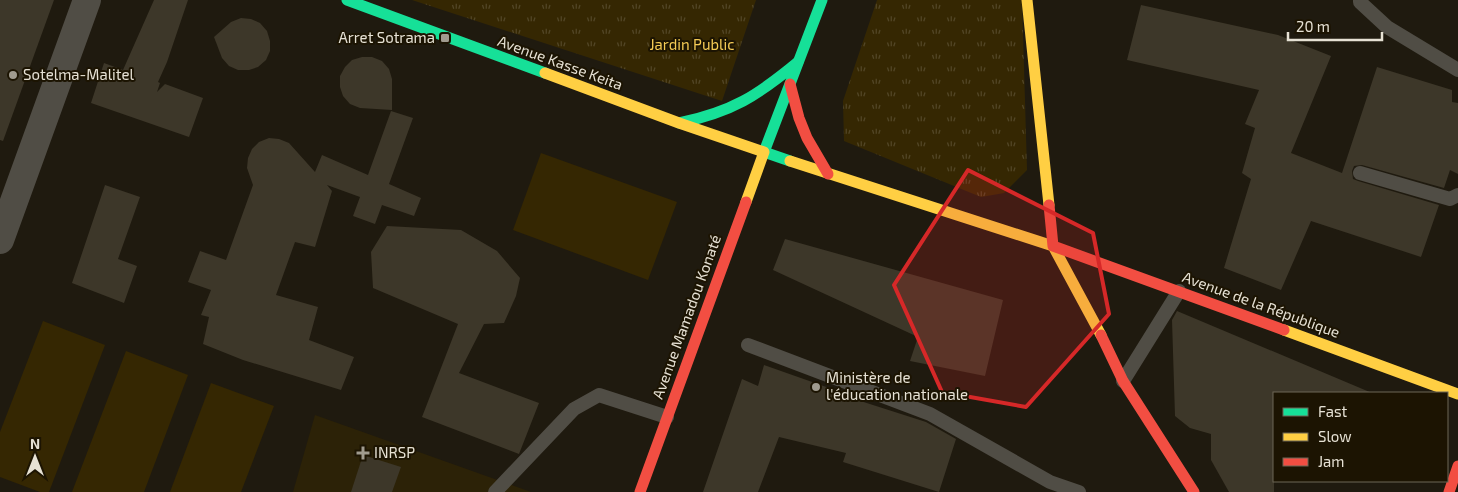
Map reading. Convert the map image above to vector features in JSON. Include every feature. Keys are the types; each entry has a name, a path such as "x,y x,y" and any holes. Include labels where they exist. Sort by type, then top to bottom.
{"main road":[{"name":"Avenue Kasse Keita","path":"346,0 679,123 828,174"},
{"name":"Avenue Mamadou Konaté","path":"640,492 764,152 822,0"},
{"path":"1026,0 1053,246 1092,317 1123,382 1194,492"},
{"path":"679,123 727,110 748,100 799,61"},
{"path":"790,84 799,118 807,138 828,174"},
{"name":"Avenue de la République","path":"828,174 1053,246 1458,394"},
{"path":"1449,492 1458,466"}],"street":[{"path":"0,240 87,0"}],"lane":[{"path":"1360,0 1387,27 1458,70"},
{"path":"1360,174 1450,199 1458,196"},
{"path":"1123,382 1179,291"},
{"path":"748,345 930,414 1050,482 1079,492"},
{"path":"495,492 574,409 598,395 667,417"}],"highlighted area":[{"path":"968,170 1093,233 1109,314 1026,407 942,392 894,285"}],"shaded area":[{"name":"INRSP","path":"315,415 531,492 293,492"}],"green space":[{"name":"Jardin Public","path":"412,0 756,0 722,101"},
{"path":"877,0 1022,0 1027,170 1004,193 981,197 844,141 843,101"},
{"path":"541,153 677,202 648,280 513,230"},
{"path":"43,321 105,345 49,492 40,492 0,477 0,432"},
{"path":"126,351 188,375 144,492 72,492"},
{"path":"211,383 274,406 241,492 170,492"}],"building":[{"name":"Sotelma-Malitel","path":"0,0 54,0 3,141 0,140"},
{"path":"154,0 188,0 167,62 158,82 160,83 157,92 165,84 203,98 189,137 91,103 104,63 123,70"},
{"path":"1141,5 1278,35 1331,56 1291,153 1342,173 1377,67 1452,90 1452,102 1458,103 1458,174 1450,170 1444,188 1362,165 1354,166 1352,171 1353,179 1358,181 1439,205 1421,257 1311,221 1281,290 1224,268 1251,179 1242,173 1255,128 1245,124 1259,90 1127,60"},
{"path":"241,18 251,19 260,23 267,31 270,41 270,51 266,60 258,67 249,70 238,70 229,66 222,58 214,37 231,22"},
{"path":"372,57 382,61 389,69 392,79 392,110 360,108 350,104 343,96 340,87 340,76 352,60"},
{"path":"391,111 413,118 389,184 421,198 414,216 382,205 375,224 353,216 360,197 327,185 332,191 315,247 295,242 276,295 318,307 309,340 354,357 341,390 243,360 203,344 209,317 201,315 211,290 188,282 200,251 226,260 253,185 247,168 248,158 252,149 259,142 269,138 279,139 289,143 315,172 322,155 368,175"},
{"path":"105,185 140,197 118,259 137,266 124,303 72,283"},
{"path":"387,226 461,230 497,251 520,278 516,296 504,323 484,324 459,373 539,403 519,454 422,417 458,324 373,288 371,252"},
{"path":"785,239 1003,300 985,376 910,361 918,337 773,270"},
{"path":"1177,311 1370,392 1273,392 1274,492 1229,492 1211,460 1211,434 1190,428 1175,416 1172,320"},
{"path":"764,365 849,395 848,397 926,422 956,439 939,492 843,462 846,453 779,437 758,492 703,492 742,379 758,386"},
{"path":"363,455 401,467 392,492 351,492"}],"traffic: fast":[{"path":"347,0 545,73"},
{"path":"790,161 764,152 822,0"},
{"path":"679,123 714,114 743,101 770,84 798,62"}],"traffic: slow":[{"path":"1027,0 1049,205"},
{"path":"545,73 679,123 764,152 746,202"},
{"path":"790,161 1053,246 1101,335"},
{"path":"1284,330 1458,394"}],"traffic: jam":[{"path":"790,84 799,118 807,138 828,174"},
{"path":"640,492 746,202"},
{"path":"1049,205 1053,246 1284,330"},
{"path":"1101,335 1123,381 1194,492"},
{"path":"1449,492 1458,466"}],"place":[{"name":"Arret Sotrama","path":"445,38"},
{"name":"Sotelma-Malitel","path":"13,75"},
{"name":"Ministère de l'éducation nationale","path":"816,387"},
{"name":"INRSP","path":"363,453"}]}
